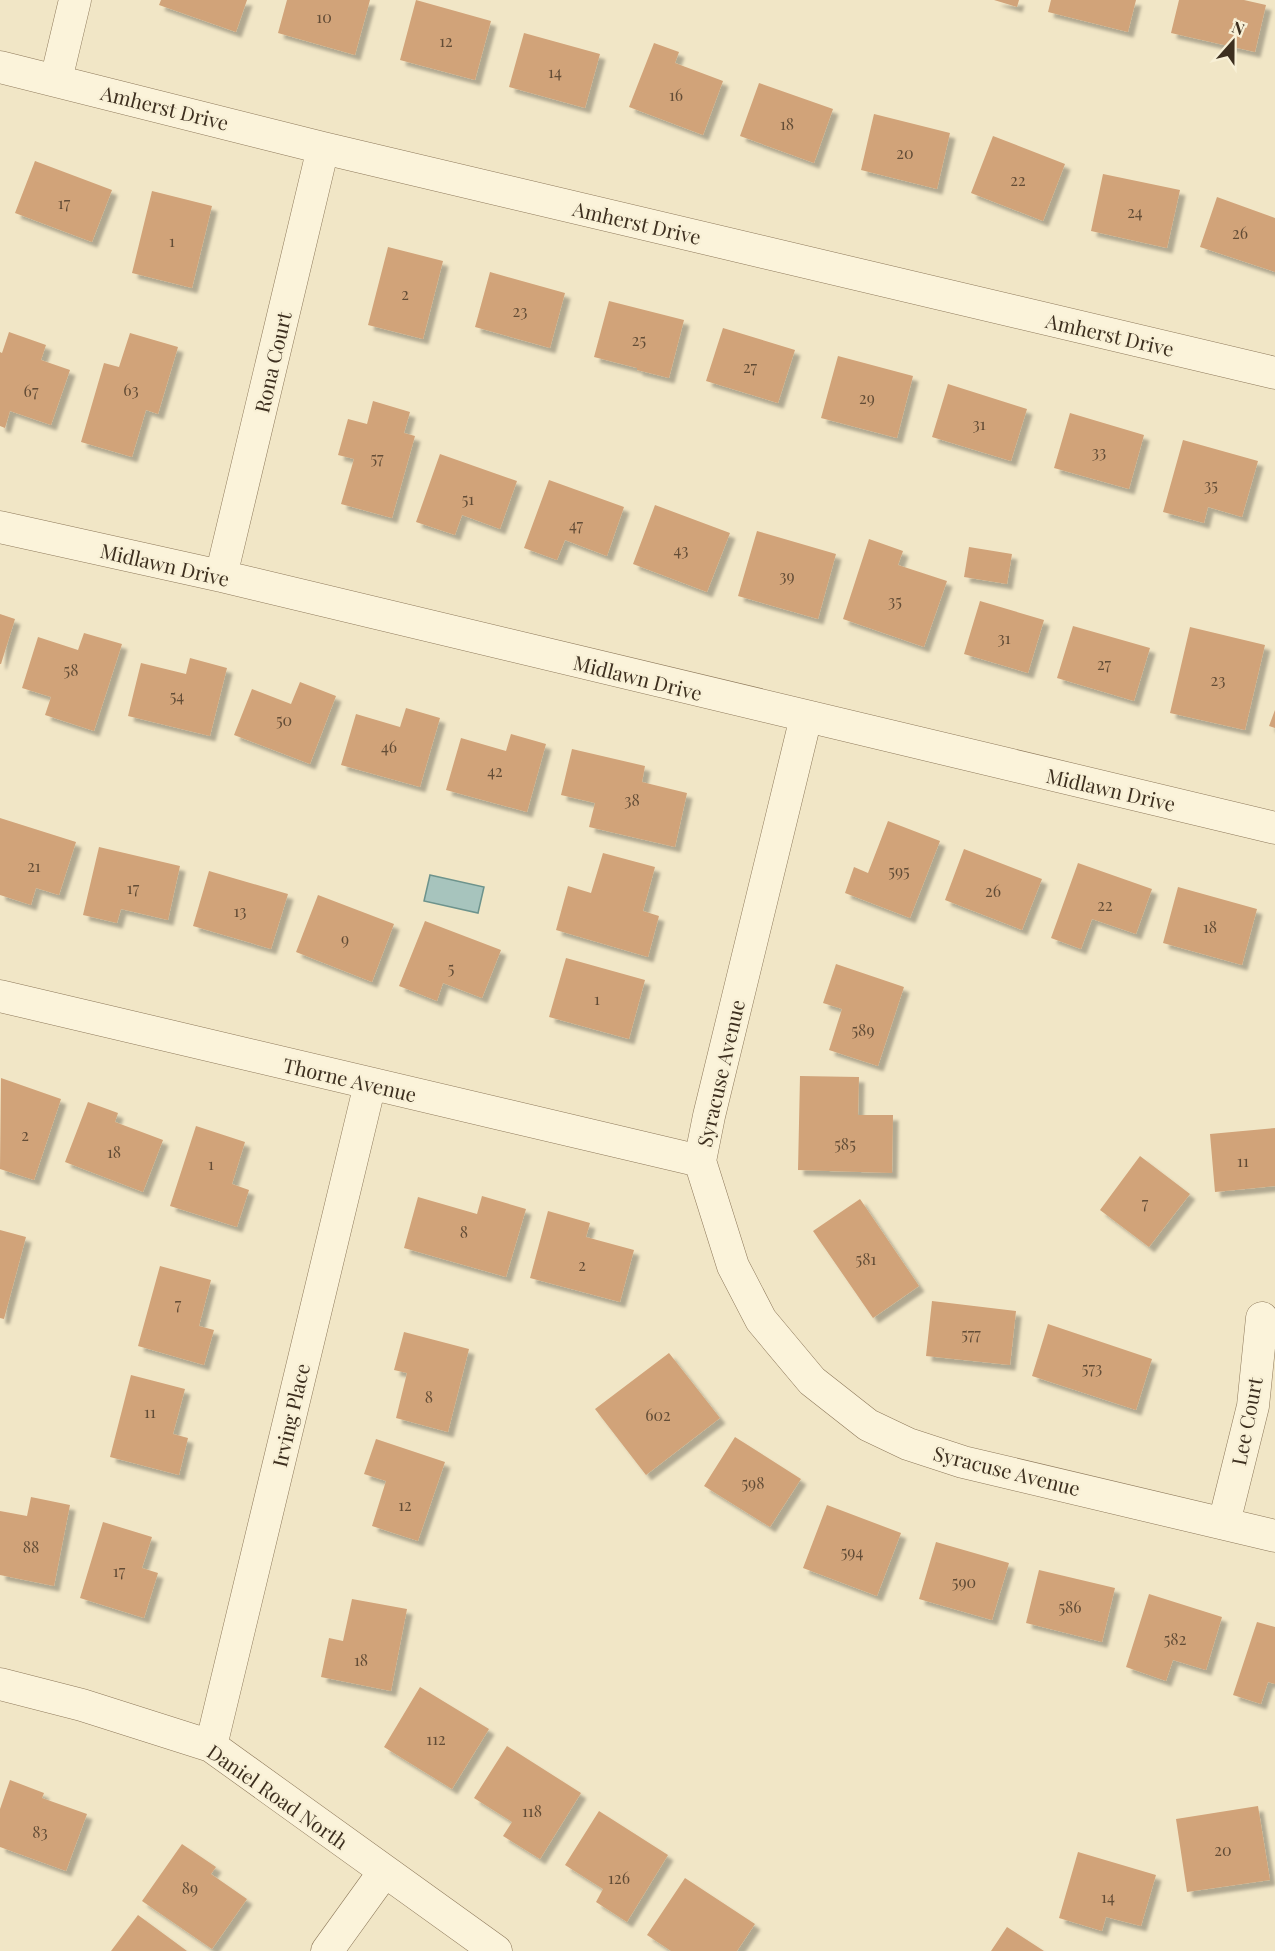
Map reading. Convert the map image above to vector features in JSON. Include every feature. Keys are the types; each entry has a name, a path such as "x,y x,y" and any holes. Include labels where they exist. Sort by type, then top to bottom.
{"street":[{"path":"56,80 75,0"},
{"name":"Amherst Drive","path":"0,67 323,148 1275,373"},
{"name":"Rona Court","path":"220,576 323,148"},
{"name":"Midlawn Drive","path":"0,527 220,576 1275,828"},
{"name":"Syracuse Avenue","path":"806,717 700,1161 733,1266 761,1320 812,1381 868,1425 908,1444 963,1462 1275,1536"},
{"name":"Thorne Avenue","path":"0,996 700,1161"},
{"name":"Irving Place","path":"211,1746 369,1084"},
{"name":"Lee Court","path":"1224,1523 1253,1406 1262,1318"},
{"name":"Daniel Road North","path":"0,1684 82,1705 211,1746 496,1951"},
{"path":"327,1951 384,1872"}],"water":[{"path":"430,875 484,887 478,913 424,901"}],"building":[{"path":"161,0 247,0 236,32 159,5"},
{"path":"287,0 370,0 355,55 278,33"},
{"path":"416,0 491,21 475,80 400,60"},
{"path":"994,0 1019,0 1017,7"},
{"path":"1051,0 1136,0 1128,32 1048,12"},
{"path":"1179,0 1244,0 1266,5 1255,52 1171,33"},
{"path":"524,33 600,54 585,108 509,87"},
{"path":"654,43 679,52 675,63 723,81 703,135 629,107"},
{"path":"759,83 833,109 814,163 740,136"},
{"path":"874,114 950,133 937,189 861,170"},
{"path":"993,136 1065,164 1043,221 971,193"},
{"path":"35,161 112,190 92,242 15,213"},
{"path":"1103,174 1180,190 1167,248 1091,231"},
{"path":"152,191 212,206 192,288 132,273"},
{"path":"1217,197 1275,218 1275,272 1200,247"},
{"path":"388,247 443,261 423,339 368,325"},
{"path":"490,272 565,293 550,348 475,327"},
{"path":"609,301 684,320 669,378 594,357"},
{"path":"723,328 795,350 778,403 706,381"},
{"path":"9,332 46,345 41,360 70,370 51,425 10,411 5,428 0,426 0,352 2,353"},
{"path":"130,333 178,347 158,414 146,410 132,457 81,442 104,363 119,367"},
{"path":"838,356 913,376 897,438 821,418"},
{"path":"948,384 1027,409 1011,461 932,437"},
{"path":"373,401 410,412 404,433 415,436 392,518 341,504 354,459 338,455 348,419 367,424"},
{"path":"1070,413 1144,435 1129,489 1054,468"},
{"path":"1183,440 1258,461 1242,517 1208,507 1204,523 1163,512"},
{"path":"440,454 517,481 500,529 462,515 455,535 416,522"},
{"path":"549,480 624,507 607,556 565,540 557,560 524,548"},
{"path":"655,505 730,533 707,592 633,564"},
{"path":"757,531 836,554 818,619 738,596"},
{"path":"869,539 903,551 898,565 947,581 924,647 843,619"},
{"path":"969,547 1012,554 1007,584 964,577"},
{"path":"980,601 1044,620 1028,673 964,654"},
{"path":"0,614 15,619 1,664 0,664"},
{"path":"1073,626 1150,648 1134,701 1057,678"},
{"path":"1190,627 1265,645 1245,730 1170,713"},
{"path":"84,633 122,644 94,731 45,715 51,697 22,688 38,637 78,650"},
{"path":"190,658 227,668 210,736 128,716 141,663 186,674"},
{"path":"300,682 336,696 310,764 234,735 252,689 291,704"},
{"path":"406,708 440,718 420,787 341,765 356,714 400,727"},
{"path":"1275,710 1275,728 1269,726"},
{"path":"511,734 546,744 527,812 446,790 461,738 506,751"},
{"path":"572,749 645,766 642,782 687,793 675,847 589,827 595,803 561,795"},
{"path":"0,818 76,842 59,895 36,888 31,905 0,895"},
{"path":"888,821 940,841 910,918 845,893 854,867 868,873"},
{"path":"99,847 180,866 168,920 121,909 117,923 83,915"},
{"path":"964,849 1042,879 1022,930 945,900"},
{"path":"603,853 655,867 643,911 659,916 648,957 556,930 568,886 591,893"},
{"path":"1078,863 1152,889 1136,934 1092,919 1081,949 1051,938"},
{"path":"209,871 288,894 271,949 193,926"},
{"path":"1178,887 1257,909 1242,965 1163,943"},
{"path":"318,895 394,924 372,982 296,952"},
{"path":"425,921 501,950 482,998 443,983 437,1001 399,986"},
{"path":"566,958 645,980 629,1039 549,1017"},
{"path":"836,964 904,987 878,1066 829,1050 842,1009 823,1003"},
{"path":"800,1076 859,1077 858,1115 893,1115 892,1173 798,1170"},
{"path":"1,1078 61,1099 34,1180 0,1169"},
{"path":"88,1102 118,1113 115,1122 163,1140 143,1192 65,1162"},
{"path":"196,1126 245,1142 232,1184 249,1190 237,1227 170,1206"},
{"path":"1275,1128 1275,1186 1215,1192 1210,1134"},
{"path":"1140,1156 1190,1194 1149,1247 1100,1210"},
{"path":"482,1196 526,1209 506,1277 404,1248 418,1197 477,1214"},
{"path":"860,1199 919,1286 873,1318 813,1231"},
{"path":"548,1211 590,1223 586,1237 634,1250 620,1302 530,1278"},
{"path":"0,1230 26,1237 4,1319 0,1318"},
{"path":"160,1266 211,1280 199,1326 214,1330 204,1365 138,1346"},
{"path":"932,1301 1016,1311 1010,1365 926,1356"},
{"path":"1048,1324 1152,1359 1136,1410 1032,1376"},
{"path":"404,1332 469,1349 448,1432 396,1418 407,1373 394,1370"},
{"path":"669,1353 720,1418 646,1475 595,1409"},
{"path":"131,1375 185,1389 173,1434 188,1438 179,1475 110,1457"},
{"path":"735,1437 801,1479 770,1527 704,1486"},
{"path":"376,1439 445,1462 418,1541 372,1526 386,1481 364,1474"},
{"path":"31,1497 70,1505 54,1586 0,1575 0,1511 27,1516"},
{"path":"827,1505 901,1533 877,1596 803,1568"},
{"path":"103,1522 152,1537 142,1568 158,1573 144,1618 80,1598"},
{"path":"936,1542 1009,1563 992,1620 919,1599"},
{"path":"1039,1570 1115,1588 1102,1642 1026,1623"},
{"path":"1149,1594 1222,1617 1206,1670 1173,1660 1166,1681 1126,1667"},
{"path":"352,1599 407,1609 391,1691 321,1677 329,1638 343,1641"},
{"path":"1257,1622 1275,1627 1275,1684 1268,1682 1261,1704 1233,1695"},
{"path":"420,1687 489,1729 452,1789 384,1747"},
{"path":"507,1746 581,1793 540,1859 503,1836 512,1822 474,1798"},
{"path":"10,1780 44,1793 42,1798 87,1814 66,1871 0,1847 0,1809"},
{"path":"1258,1806 1270,1880 1187,1892 1176,1819"},
{"path":"599,1811 668,1855 627,1922 596,1902 603,1889 565,1865"},
{"path":"182,1844 216,1867 211,1874 247,1899 212,1949 142,1901"},
{"path":"1078,1852 1156,1875 1141,1926 1106,1917 1102,1931 1059,1918"},
{"path":"685,1878 755,1924 737,1951 671,1951 647,1935"},
{"path":"138,1915 187,1951 111,1951"},
{"path":"1007,1927 1044,1951 991,1951"}]}
